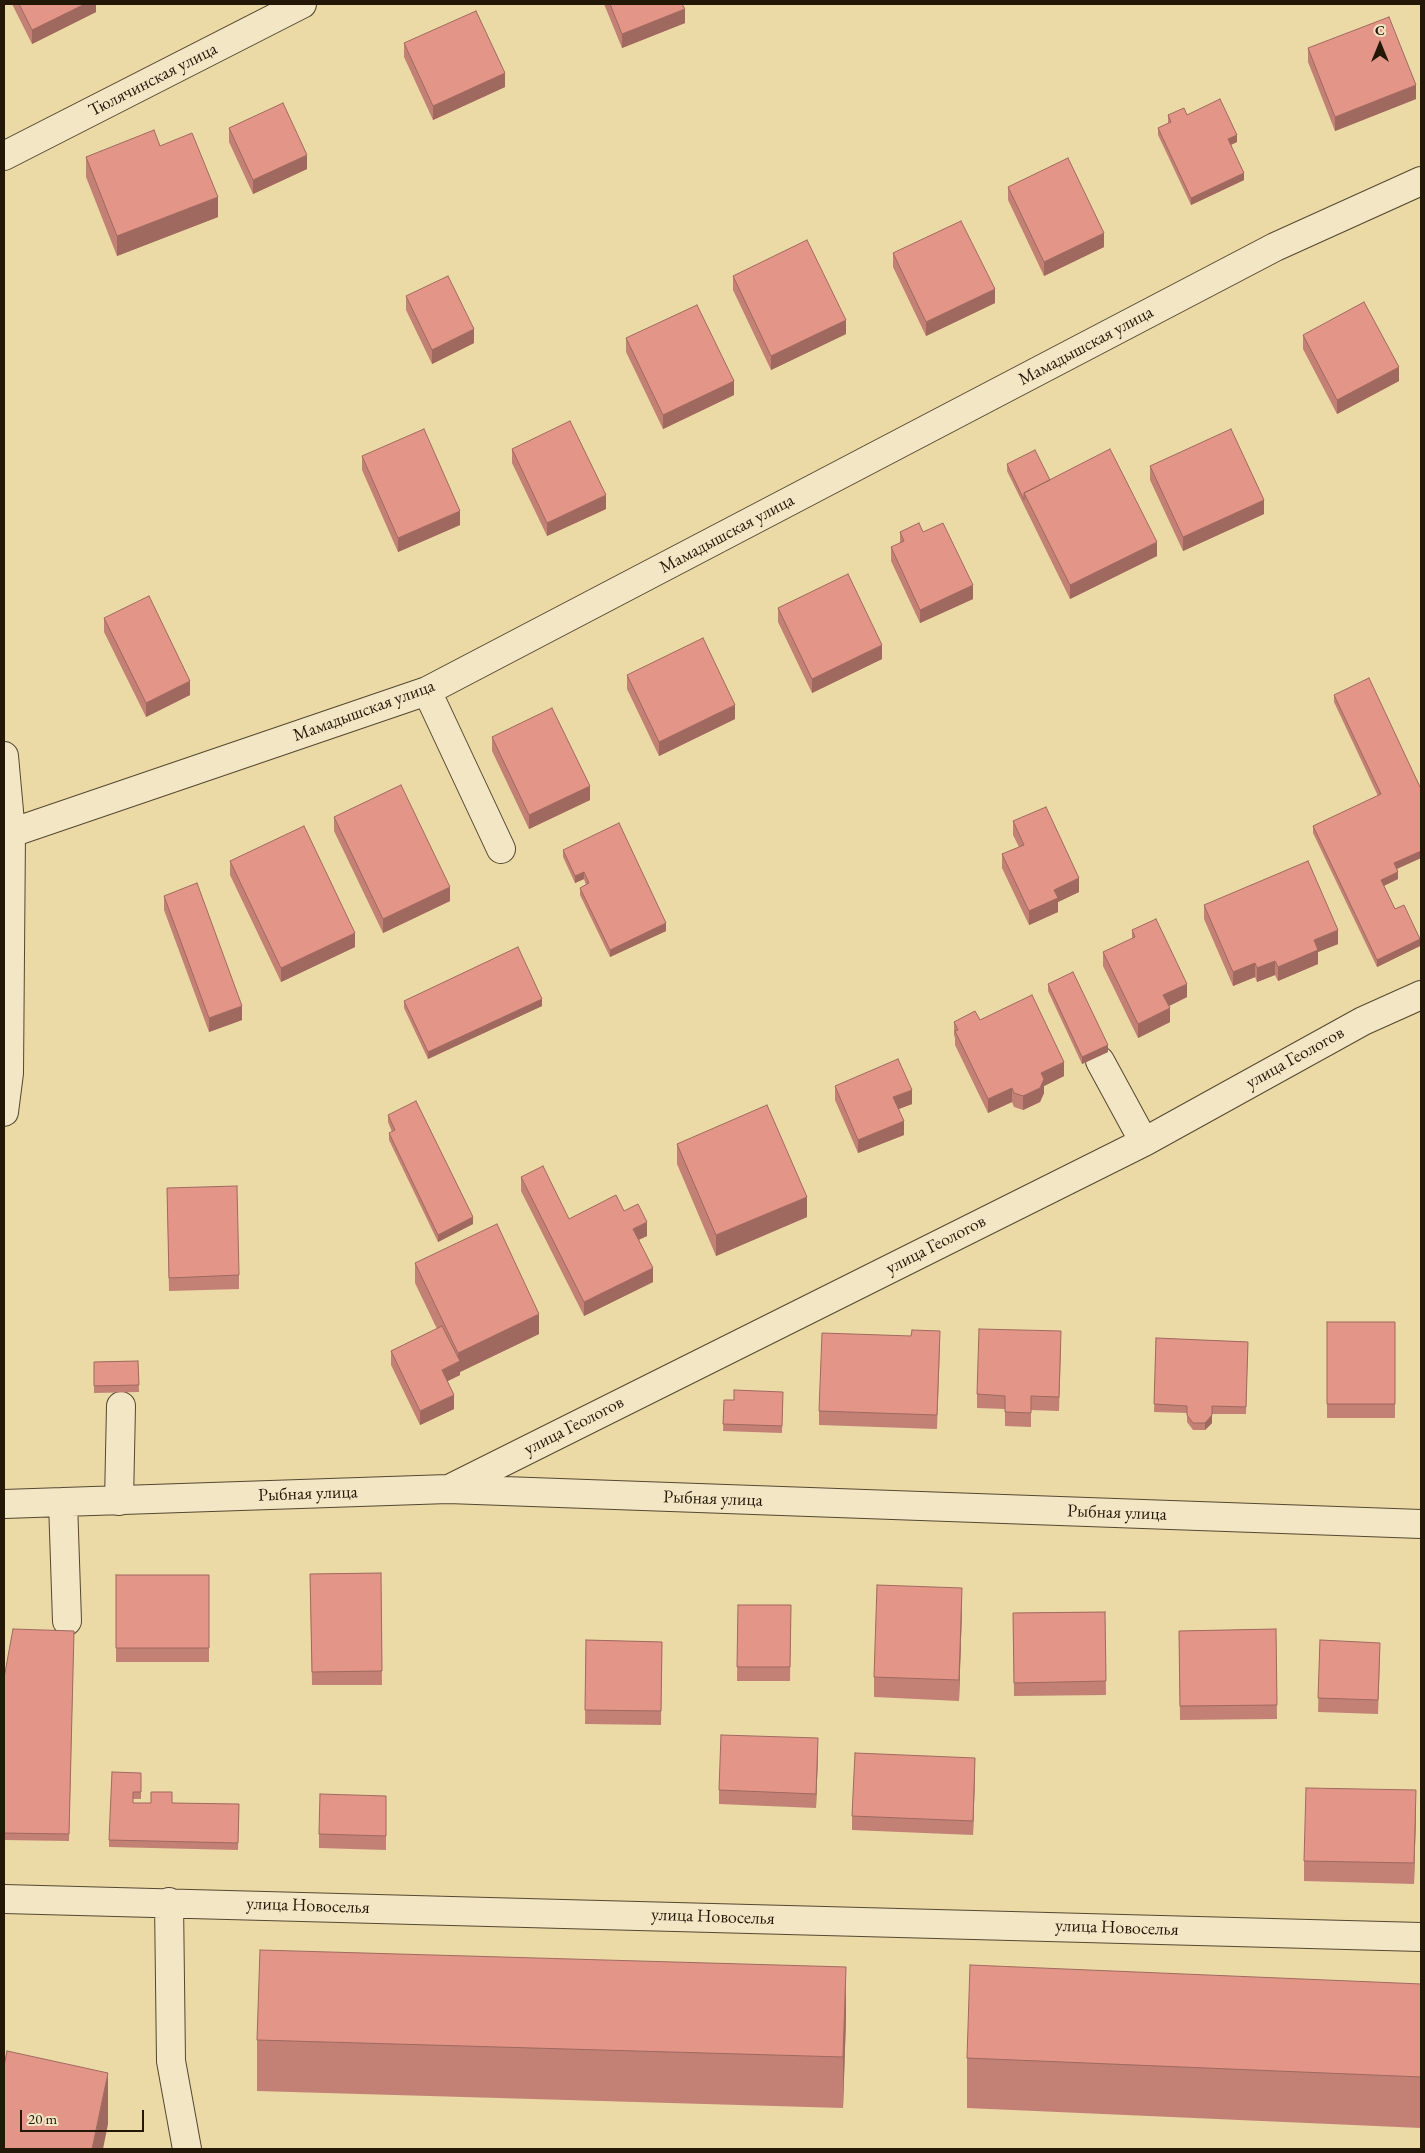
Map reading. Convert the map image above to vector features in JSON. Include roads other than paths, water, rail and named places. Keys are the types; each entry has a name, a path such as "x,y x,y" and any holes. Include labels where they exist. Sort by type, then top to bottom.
{"street":[{"name":"Тюлячинская улица","path":"4,156 302,4"},
{"name":"Мамадышская улица","path":"11,832 427,691 1275,247 1421,181"},
{"path":"427,691 501,849"},
{"path":"4,756 11,832 9,1073 4,1112"},
{"name":"улица Геологов","path":"448,1490 1144,1142 1363,1021 1421,995"},
{"path":"1100,1061 1144,1142"},
{"path":"119,1500 121,1406"},
{"name":"Рыбная улица","path":"4,1504 448,1490 1421,1524"},
{"path":"63,1502 68,1621"},
{"name":"улица Новоселья","path":"4,1899 1421,1937"},
{"path":"169,1902 170,2061 188,2149"}]}
